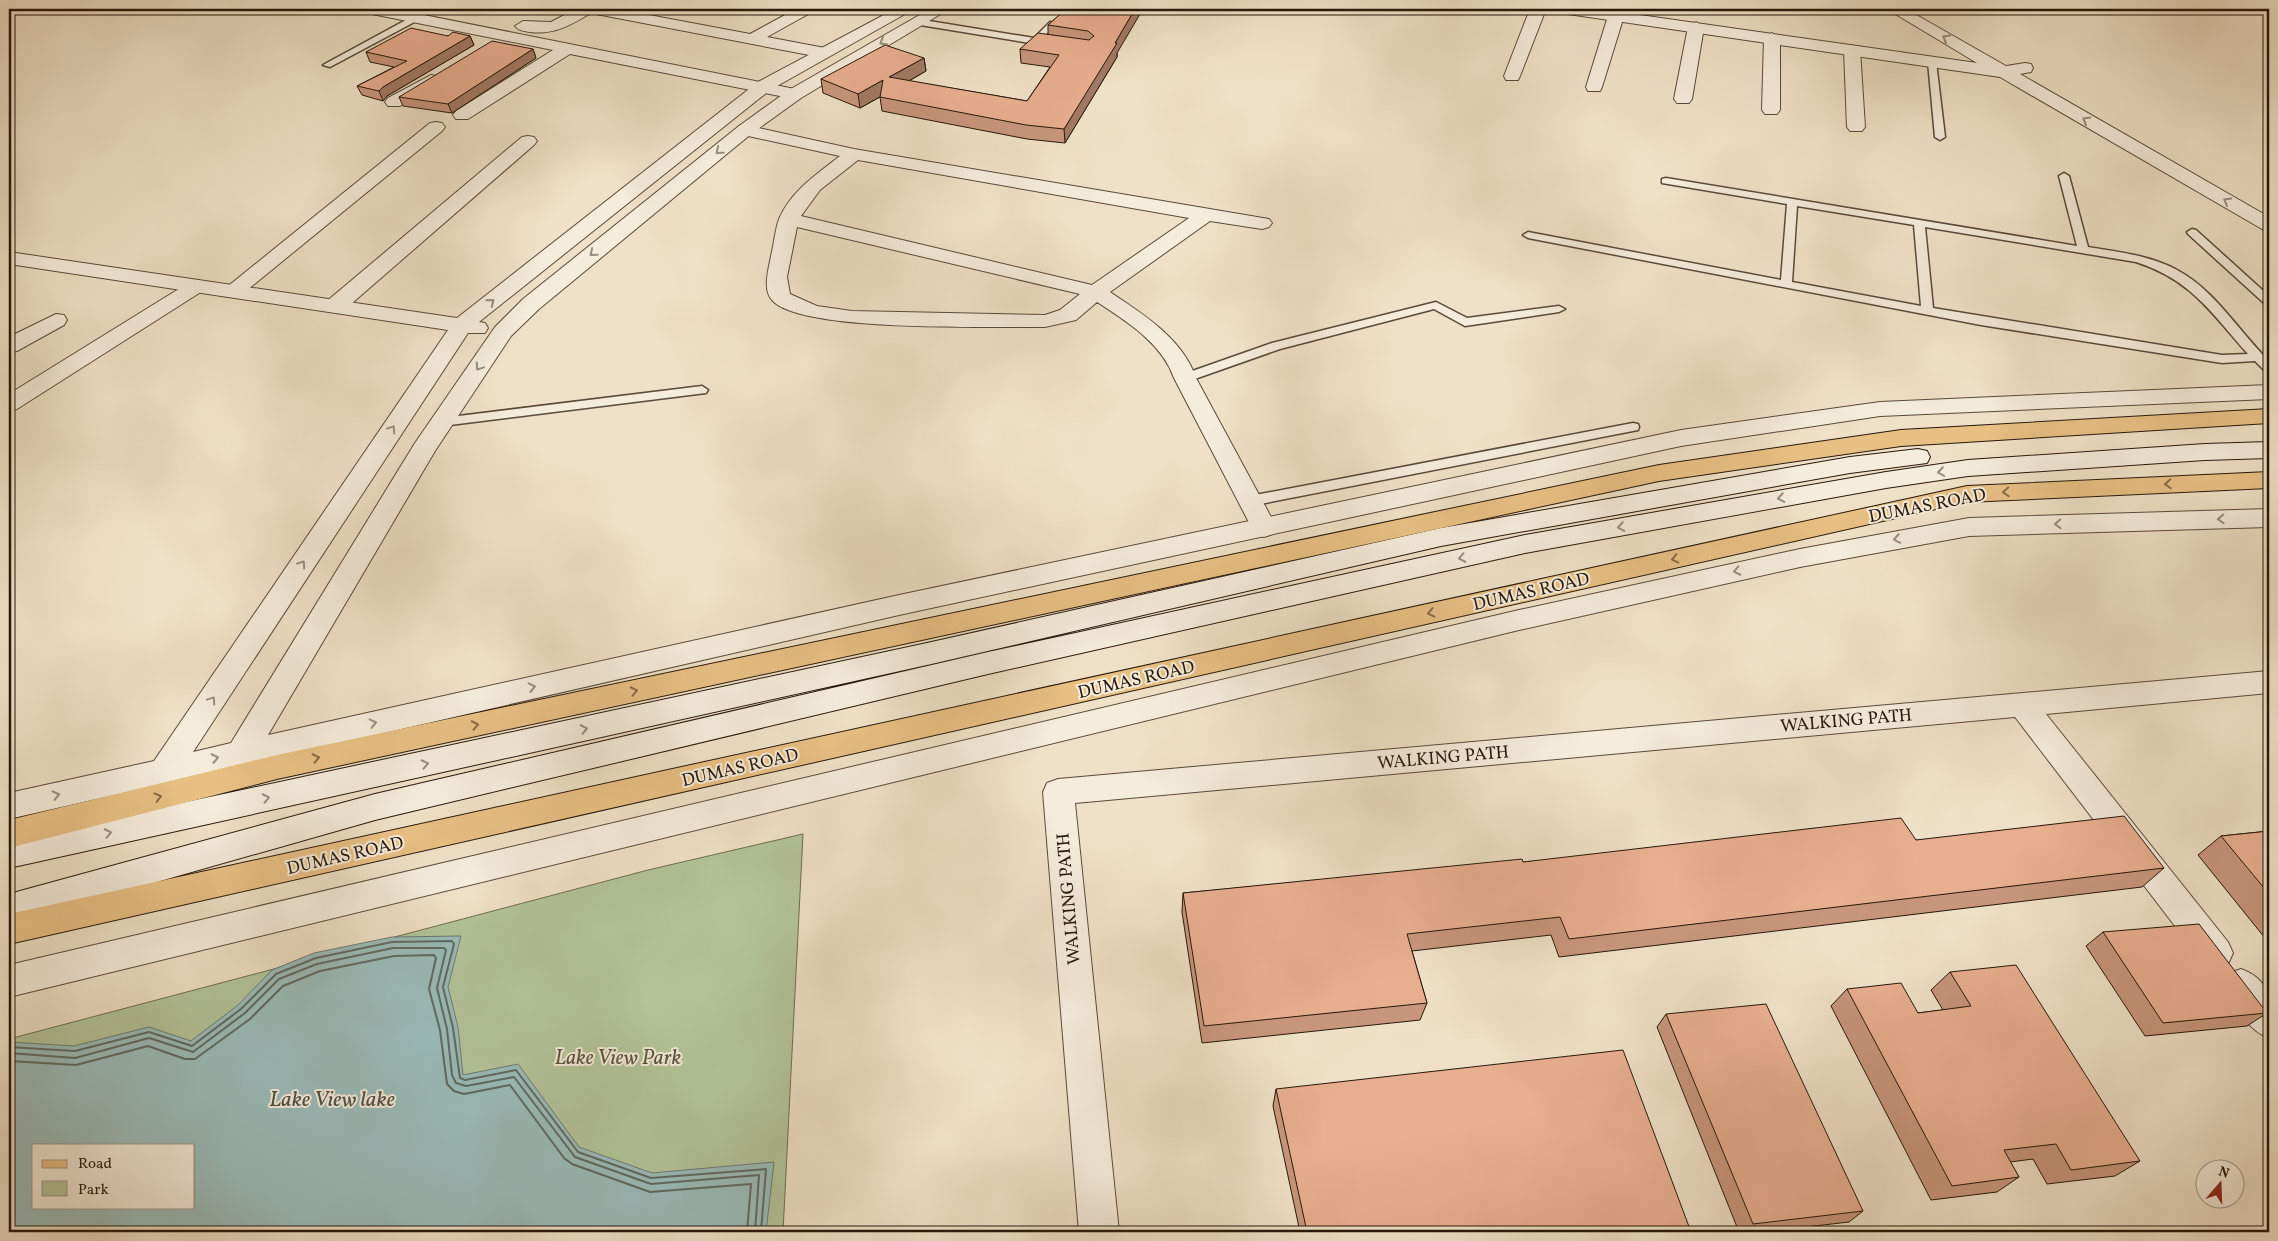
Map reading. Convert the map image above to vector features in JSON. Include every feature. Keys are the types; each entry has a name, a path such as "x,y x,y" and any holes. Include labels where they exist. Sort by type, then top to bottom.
{"main road":[{"path":"9,834 287,764 1659,473 1901,438 2269,416"},
{"name":"DUMAS ROAD","path":"9,929 1967,494 2269,480"}],"street":[{"path":"372,9 417,17 499,20 544,30 555,27 586,9"},
{"path":"594,9 825,53"},
{"path":"752,39 807,9"},
{"path":"165,769 462,325 764,86 825,53 912,15 941,9"},
{"path":"1512,76 1538,9"},
{"path":"1568,9 2003,72 2025,68"},
{"path":"1895,9 2269,226"},
{"path":"1922,9 2269,208"},
{"path":"242,752 442,422 503,332 531,304 744,130 912,15"},
{"path":"1594,87 1616,16"},
{"path":"464,18 506,35 764,86 795,94"},
{"path":"1683,99 1696,27"},
{"path":"482,49 506,35"},
{"path":"1771,110 1772,38"},
{"path":"462,115 569,47"},
{"path":"1852,50 1856,127"},
{"path":"394,102 442,73"},
{"path":"234,291 436,127"},
{"path":"744,130 854,154 1262,223"},
{"path":"335,306 528,141"},
{"path":"854,154 813,186 797,206 790,219 777,276 777,288 780,297 792,306 852,317 1045,320 1068,316 1096,292 1206,214"},
{"path":"790,219 1096,292 1143,323 1180,363 1185,378 1264,528"},
{"path":"9,258 503,332"},
{"path":"9,404 197,286"},
{"path":"9,346 56,320"},
{"path":"9,806 165,769 889,607 1681,438 1880,409 2269,392"},
{"path":"9,854 937,652 1441,537 1850,465 1972,450 2269,433"},
{"path":"9,909 375,807 988,663 1525,544 1886,480 1968,468 2205,452 2269,450"},
{"path":"9,981 1519,620 1800,558 1969,527 2269,518"},
{"name":"WALKING PATH","path":"1099,1232 1058,792 2269,682"},
{"path":"2022,704 2269,1021"}],"lane":[{"path":"912,15 1041,42 1053,24"},
{"path":"327,65 417,17"},
{"path":"1932,62 1940,137"},
{"path":"2064,176 2083,250"},
{"path":"1666,181 2138,259 2161,267 2182,278 2199,292 2269,368"},
{"path":"1786,284 1792,202"},
{"path":"1919,222 1927,310"},
{"path":"2192,232 2269,302"},
{"path":"1528,235 1927,310 2222,359 2258,357"},
{"path":"1185,378 1276,346 1436,305 1466,322 1559,309"},
{"path":"442,422 702,390"},
{"path":"1250,501 1633,427"}],"green space":[{"name":"Lake View Park","path":"803,834 783,1232 9,1232 9,1039 648,870"}],"water":[{"name":"Lake View lake","path":"461,936 448,987 458,1027 463,1075 518,1064 579,1147 652,1173 774,1162 766,1232 9,1232 9,1042 74,1046 149,1027 191,1041 238,1005 272,970 314,953 392,937"}],"building":[{"path":"1066,9 1135,9 1115,43 1117,43 1064,129 1026,125 880,97 883,80 858,94 821,79 885,45 924,58 889,77 1027,101 1059,55 1020,49 1038,33 1089,40 1094,36 1088,31 1048,25"},
{"path":"411,28 448,36 453,32 470,36 379,91 357,86 407,61 366,52"},
{"path":"492,41 533,49 448,104 399,97"},
{"path":"2124,816 2164,868 1569,939 1560,917 1407,934 1427,1003 1204,1026 1183,893 1522,859 1523,862 1901,818 1916,840"},
{"path":"2269,831 2269,894 2221,836"},
{"path":"2199,924 2267,1013 2163,1023 2103,932"},
{"path":"2016,965 2140,1161 2071,1170 2056,1144 2004,1150 2019,1177 1952,1186 1847,989 1901,983 1918,1013 1971,1006 1950,972"},
{"path":"1766,1004 1863,1211 1753,1224 1666,1014"},
{"path":"1623,1050 1691,1232 1307,1232 1276,1089"}]}
